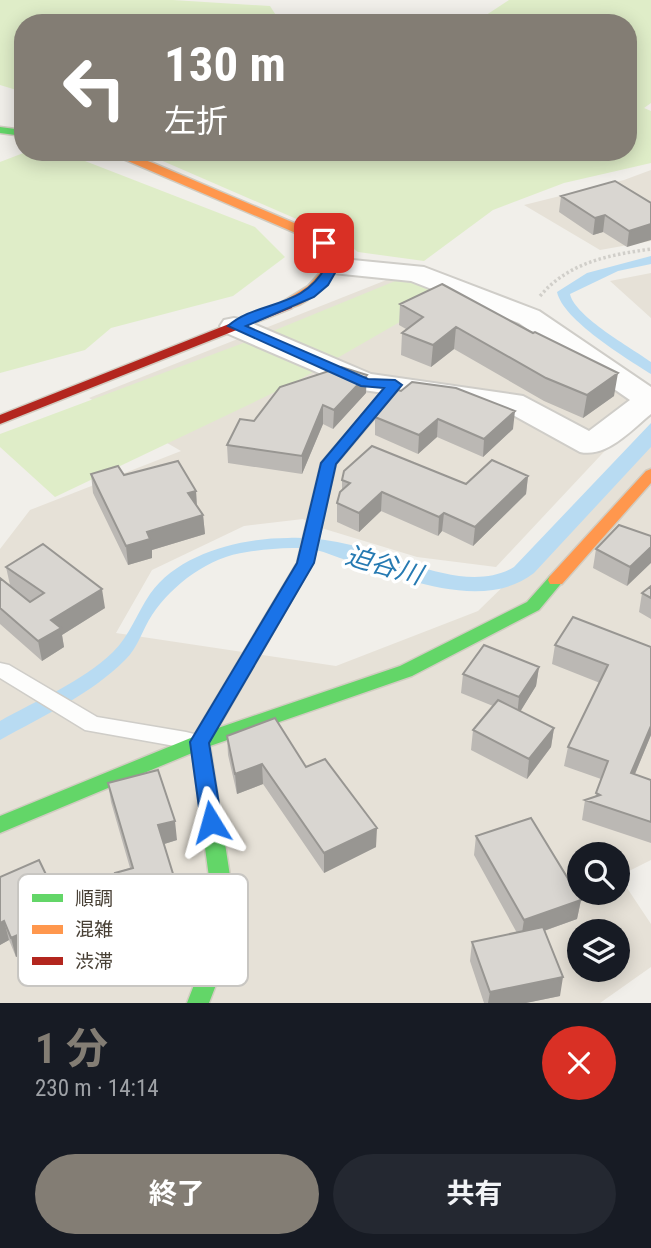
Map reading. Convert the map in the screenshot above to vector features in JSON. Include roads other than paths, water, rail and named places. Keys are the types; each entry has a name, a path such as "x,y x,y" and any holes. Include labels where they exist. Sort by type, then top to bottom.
{"street":[{"path":"0,420 310,294 324,283 332,266 324,243 309,234 138,161"},
{"path":"234,326 366,383 512,402 591,445 650,401 529,317 415,274 332,266"},
{"path":"219,874 200,742 305,563 329,463 395,385"},
{"path":"0,825 200,742 406,671 533,606 651,474"},
{"path":"603,525 639,538"},
{"path":"198,1003 205,986"}],"lane":[{"path":"2,670 92,724 200,742"}],"water":[{"path":"651,256 651,264 618,271 570,294 574,303 593,322 651,362 651,374 583,326 562,303 557,292 587,273"},
{"name":"迫谷川","path":"651,423 651,447 534,573 514,585 467,591 442,588 308,549 273,549 233,555 206,566 170,593 152,615 129,655 111,673 66,704 0,740 0,721 101,663 124,638 150,594 162,580 194,558 251,541 304,538 351,545 433,571 475,577 495,575 514,567"}]}
